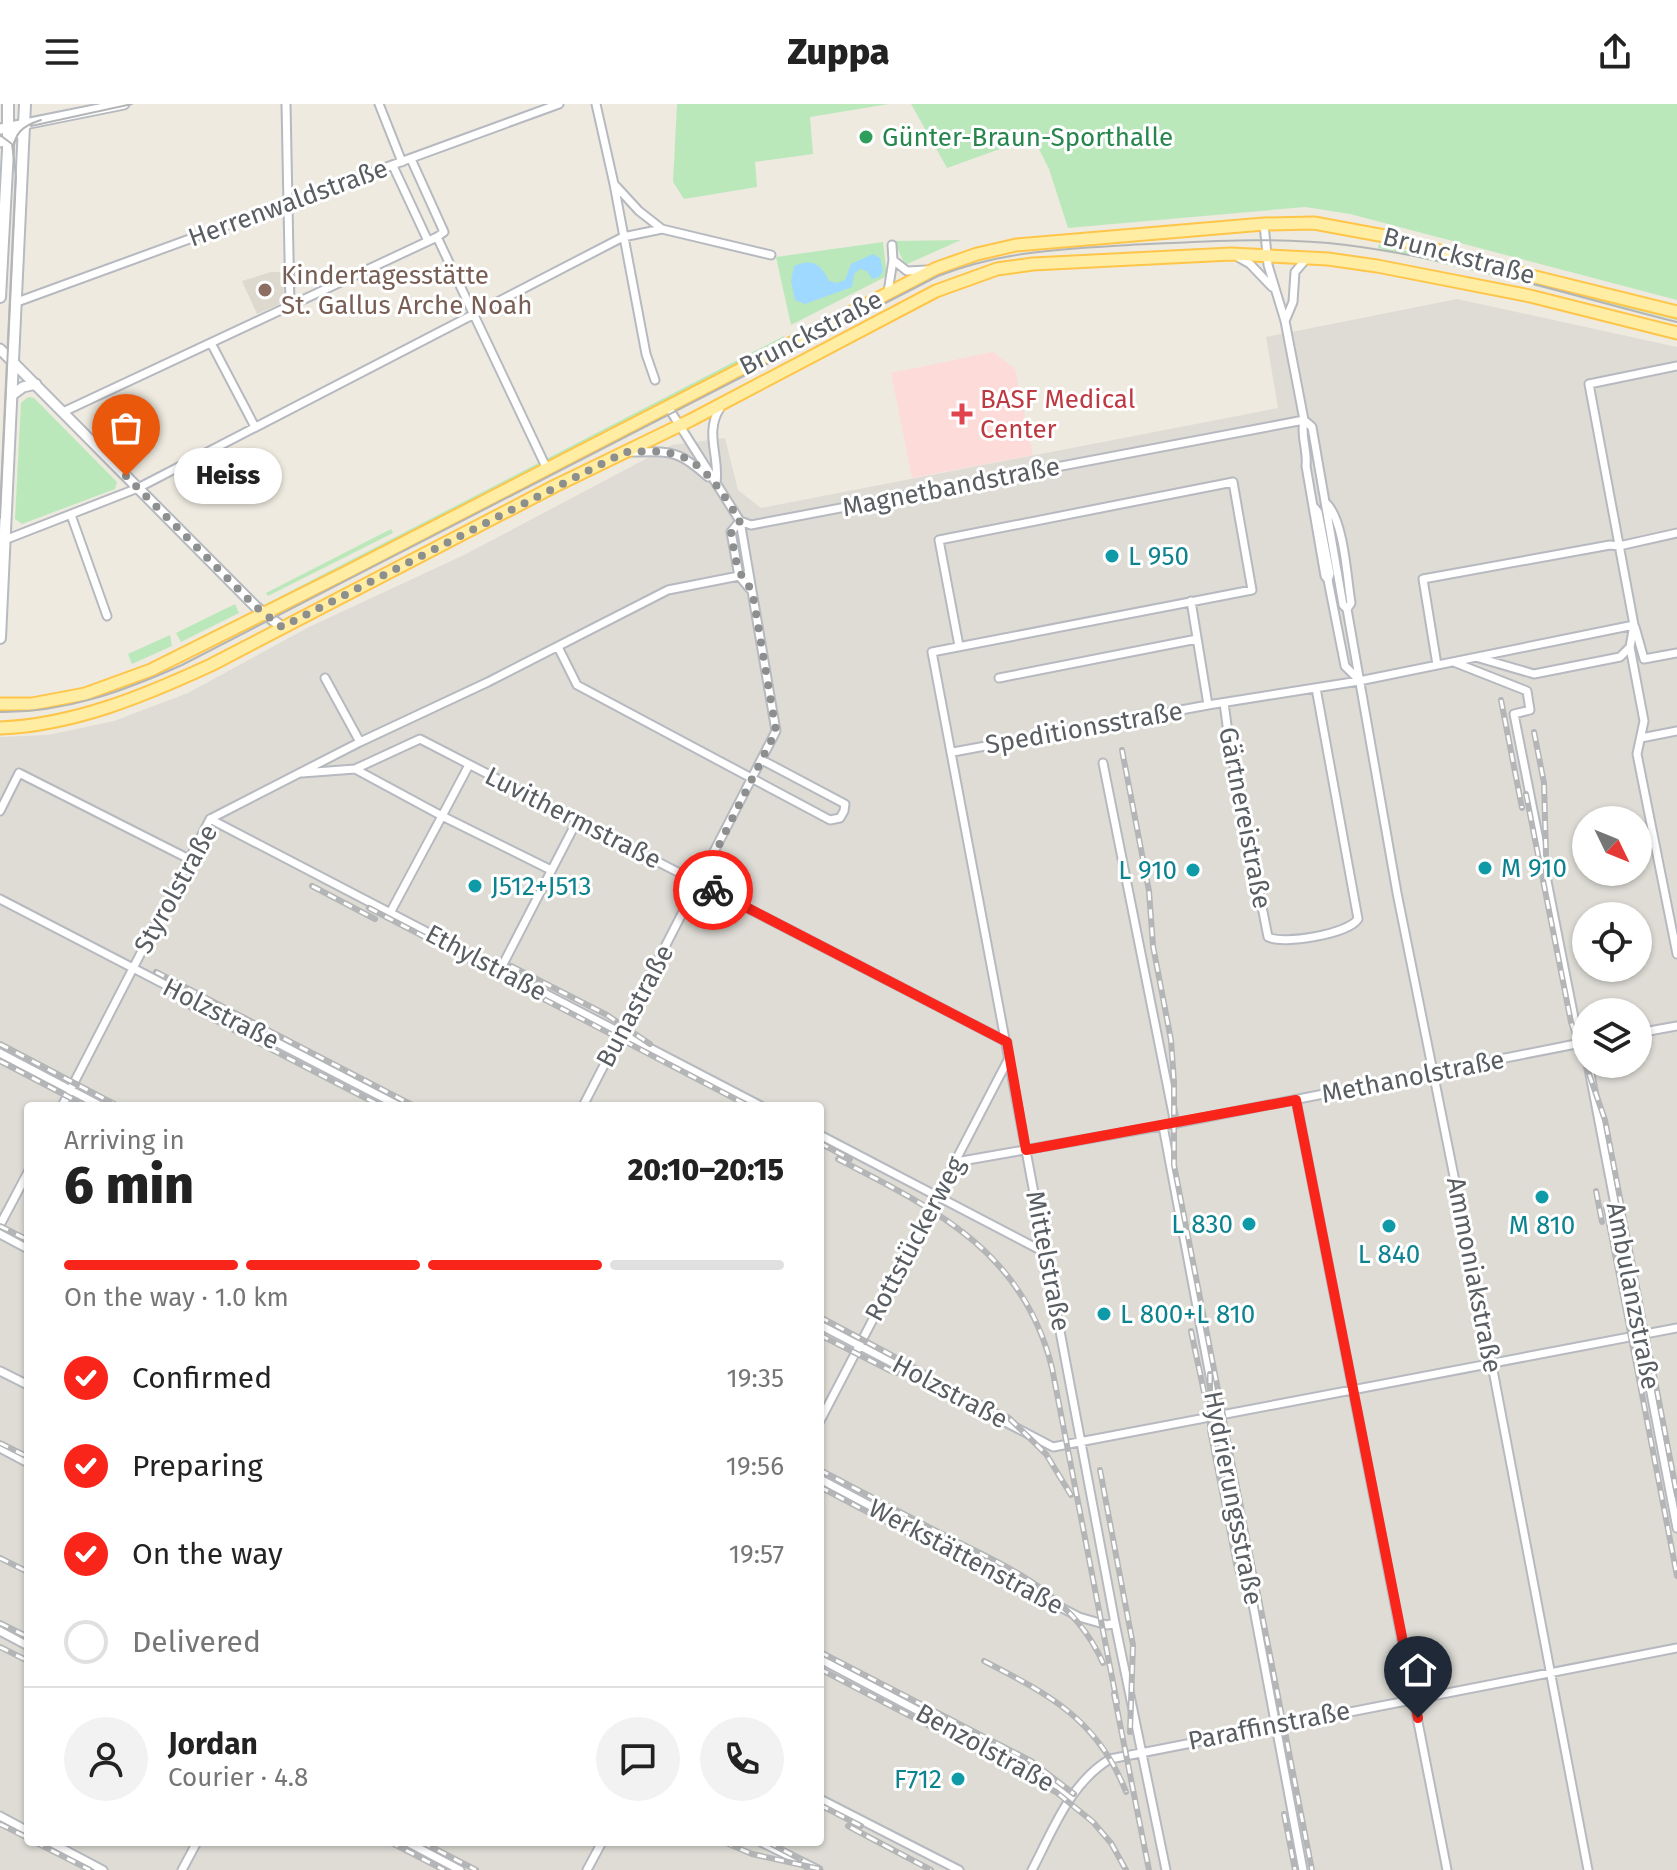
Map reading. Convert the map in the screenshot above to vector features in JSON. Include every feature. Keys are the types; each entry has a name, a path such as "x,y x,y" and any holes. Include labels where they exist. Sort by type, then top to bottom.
{"main road":[{"path":"0,297 4,128 8,104"},
{"path":"0,638 2,541 17,302 25,104"},
{"name":"Brunckstraße","path":"0,704 32,704 85,694 151,670 937,268 977,254 1016,245 1264,224 1314,223 1354,228 1677,312"},
{"name":"Brunckstraße","path":"0,728 50,722 137,697 211,665 680,426 936,291 997,269 1033,264 1231,254 1308,258 1377,266 1516,293 1677,333"}],"street":[{"path":"4,128 124,104"},
{"path":"286,104 290,306"},
{"path":"379,104 402,162"},
{"name":"Herrenwaldstraße","path":"17,302 559,104"},
{"path":"596,104 646,354 655,380"},
{"path":"4,141 25,126"},
{"path":"411,159 473,313 547,469"},
{"path":"393,166 428,241"},
{"path":"614,184 639,211 662,229 771,255"},
{"name":"Ammoniakstraße","path":"1264,224 1266,255 1285,321 1304,420 1302,430 1314,521 1325,576 1345,666 1359,681"},
{"path":"2,541 138,488 623,237 662,229"},
{"path":"63,412 441,234"},
{"path":"887,294 893,260 892,245"},
{"path":"1231,254 1250,264 1275,290"},
{"name":"Ammoniakstraße","path":"1285,321 1293,302 1295,272 1308,258"},
{"path":"893,260 907,271 937,268"},
{"path":"211,343 255,427"},
{"path":"0,349 263,614 282,627"},
{"path":"1677,366 1589,384 1634,625 1644,659 1677,653"},
{"path":"12,395 23,387 36,384"},
{"path":"716,483 712,436 716,414 723,403"},
{"path":"668,407 740,521 776,731 753,778"},
{"name":"Ammoniakstraße","path":"1304,420 1312,427 1327,504 1335,511 1351,603 1345,607 1397,893 1492,1365 1588,1870"},
{"name":"Magnetbandstraße","path":"740,521 751,525 1304,420"},
{"path":"625,452 668,452 686,457 716,483"},
{"path":"1233,482 1252,590 1191,601 959,646 939,540 1233,482"},
{"path":"1314,507 1327,504"},
{"path":"71,515 107,616"},
{"path":"740,521 731,532 739,576 752,590"},
{"path":"1437,665 1423,579 1610,545 1619,546 1677,533"},
{"path":"749,574 668,590 558,647 577,685 830,820 840,818 845,804 762,760"},
{"path":"1191,601 1208,705"},
{"path":"1335,617 1345,607"},
{"path":"1634,625 1630,647 1644,721 1637,754 1677,954"},
{"name":"Speditionsstraße","path":"953,752 1359,681 1634,625"},
{"path":"999,678 1197,639"},
{"name":"Mittelstraße","path":"959,646 932,652 1115,1623 1166,1870"},
{"name":"Styrolstraße","path":"64,1102 210,819 360,742 558,647"},
{"path":"1475,657 1534,674 1620,657 1630,647"},
{"path":"1453,661 1527,691 1530,710 1514,714 1572,1008"},
{"path":"325,678 360,742"},
{"name":"Gärtnereistraße","path":"1224,703 1268,937 1283,941 1346,929 1358,919 1316,688"},
{"path":"1641,738 1677,731"},
{"name":"Luvithermstraße","path":"302,773 355,769 420,739 1007,1042"},
{"path":"1103,763 1175,1124"},
{"path":"390,913 469,765"},
{"path":"355,769 551,870"},
{"path":"0,811 19,773 189,859"},
{"name":"Bunastraße","path":"585,1102 753,778"},
{"name":"Ethylstraße","path":"210,819 753,1102"},
{"path":"500,970 578,819"},
{"name":"Holzstraße","path":"0,899 391,1102"},
{"path":"1652,1030 1677,1026"},
{"name":"Methanolstraße","path":"956,1162 1175,1124 1572,1045"},
{"path":"0,1053 94,1102"},
{"name":"Rottstückerweg","path":"824,1413 1010,1057"},
{"name":"Ambulanzstraße","path":"1591,1078 1677,1528"},
{"path":"1296,1100 1447,1870"},
{"name":"Hydrierungsstraße","path":"1163,1126 1303,1870"},
{"path":"824,1137 1046,1253"},
{"path":"0,1225 24,1180"},
{"path":"0,1234 24,1247"},
{"name":"Holzstraße","path":"824,1327 1053,1447 1677,1328"},
{"path":"0,1371 24,1383"},
{"path":"0,1448 24,1461"},
{"name":"Werkstättenstraße","path":"824,1481 1079,1617 1107,1625 1115,1623"},
{"path":"0,1631 24,1644"},
{"name":"Paraffinstraße","path":"1143,1751 1677,1648"},
{"name":"Benzolstraße","path":"824,1661 1030,1770 1071,1797 1102,1764 1143,1751"},
{"path":"1032,1870 1071,1797"},
{"path":"824,1801 959,1870"},
{"path":"0,1816 24,1829"},
{"path":"58,1846 103,1870"},
{"path":"182,1870 195,1846"},
{"path":"415,1846 460,1870"},
{"path":"587,1870 600,1846"},
{"path":"769,1846 818,1870"}],"shaded area":[{"name":"Kindertagesstätte St. Gallus Arche Noah","path":"271,272 283,272 284,302 257,314 242,281"},
{"path":"1457,299 1677,347 1677,1870 0,1870 0,737 48,735 114,721 188,693 309,627 464,555 672,445 725,438 738,490 761,508 1278,408 1266,337"},
{"name":"BASF Medical Center","path":"993,352 1015,369 1033,455 912,478 891,373"}],"green space":[{"path":"677,104 889,104 810,117 813,154 755,162 757,187 684,199 673,182"},
{"path":"911,104 1677,104 1677,300 1350,214 1305,207 1068,228 1049,169 1033,137 947,168"},
{"path":"961,240 905,265 894,241"},
{"path":"883,242 887,276 791,325 776,257"},
{"path":"1379,244 1677,317 1677,320 1378,248"},
{"path":"784,336 786,342 266,608 262,606"},
{"path":"28,397 34,398 117,482 115,489 22,524 15,519 21,403"},
{"path":"391,529 393,533 268,596 266,593"},
{"path":"235,604 239,613 181,642 176,633"},
{"path":"170,635 172,646 132,664 128,654"}],"water":[{"path":"873,254 880,258 883,271 879,277 872,279 867,271 860,269 854,274 852,287 805,304 795,300 791,281 794,266 816,264 829,281 837,283 845,280 851,264"}],"tram line":[{"path":"31,126 132,104"},
{"path":"13,153 20,131 41,120"},
{"path":"0,135 12,144 16,176 0,518"},
{"path":"0,712 48,709 94,699 182,665 938,276 985,261 1032,253 1129,245 1238,240 1319,242 1430,259 1677,322"}],"railway":[{"path":"1501,700 1522,808"},
{"path":"1534,732 1544,783 1546,855"},
{"path":"1122,750 1149,891 1153,946 1171,1040 1174,1165 1312,1870"},
{"path":"1526,794 1571,1022 1605,1120 1677,1495"},
{"path":"312,886 375,919"},
{"path":"369,908 741,1102"},
{"path":"511,966 607,1015 650,1044"},
{"path":"156,972 406,1102"},
{"path":"191,1008 373,1102"},
{"path":"0,1044 110,1102"},
{"path":"0,1061 78,1102"},
{"path":"824,1145 850,1159"},
{"path":"838,1159 908,1196 971,1239 998,1264 1020,1293 1039,1328 1052,1368 1117,1703"},
{"path":"1596,1191 1602,1222"},
{"path":"1606,1208 1677,1576"},
{"path":"0,1226 24,1238"},
{"path":"824,1319 1009,1418 1046,1454 1071,1495"},
{"path":"1191,1331 1204,1392"},
{"path":"824,1337 891,1371 940,1387"},
{"path":"1210,1374 1210,1430 1237,1569 1244,1590"},
{"path":"0,1443 24,1455"},
{"path":"1100,1470 1133,1645 1130,1732"},
{"path":"824,1472 1034,1584 1073,1617 1090,1638 1103,1663"},
{"path":"824,1489 915,1537 961,1552"},
{"path":"0,1558 24,1570"},
{"path":"0,1623 24,1635"},
{"path":"0,1647 24,1659"},
{"path":"824,1654 1031,1761 1074,1794"},
{"path":"984,1661 1051,1698 1069,1712 1101,1746 1126,1792"},
{"path":"824,1671 1056,1792 1093,1822 1111,1843 1126,1870"},
{"path":"1114,1694 1149,1870"},
{"path":"824,1807 861,1826"},
{"path":"1284,1814 1295,1870"},
{"path":"0,1824 24,1836"},
{"path":"893,1850 848,1826 931,1870"},
{"path":"43,1846 90,1870"},
{"path":"398,1846 444,1870"},
{"path":"430,1846 476,1870"},
{"path":"733,1846 752,1854 820,1869"},
{"path":"776,1846 800,1859"}],"way so far":[{"path":"126,476 263,614 282,627 625,452 668,452 686,457 716,483 740,521 731,532 735,556 739,576 752,590 776,731 700,883 713,890"}],"place":[{"name":"Günter-Braun-Sporthalle","path":"866,137"},
{"name":"Kindertagesstätte St. Gallus Arche Noah","path":"265,290"},
{"name":"BASF Medical Center","path":"962,414"},
{"name":"Heiss","path":"126,476"},
{"name":"L 950","path":"1112,556"},
{"name":"M 910","path":"1485,868"},
{"name":"L 910","path":"1193,870"},
{"name":"J512+J513","path":"475,886"},
{"name":"M 810","path":"1542,1197"},
{"name":"L 830","path":"1249,1224"},
{"name":"L 840","path":"1389,1226"},
{"name":"L 800+L 810","path":"1104,1314"},
{"name":"F712","path":"958,1779"}],"route":[{"path":"713,890 1007,1042 1026,1150 1296,1100 1418,1718"}]}
